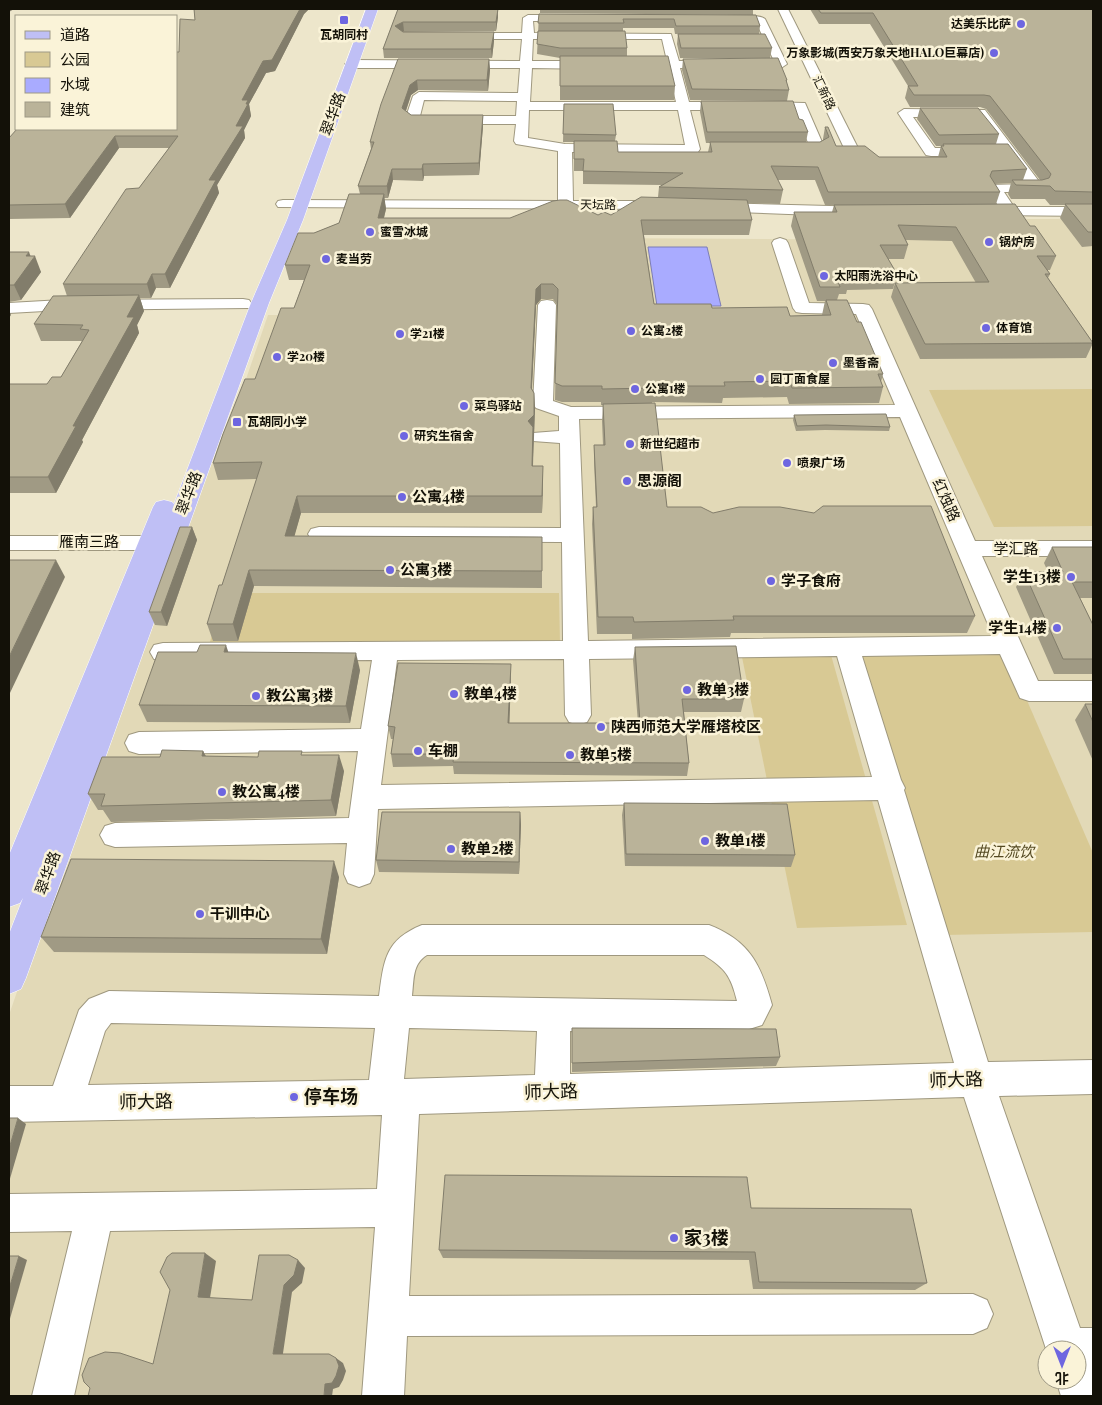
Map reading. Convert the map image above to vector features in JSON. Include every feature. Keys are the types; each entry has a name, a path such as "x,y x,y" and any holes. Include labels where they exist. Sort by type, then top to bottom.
{"main road":[{"name":"翠华路","path":"9,893 160,542 295,220 292,203 356,9"},
{"name":"翠华路","path":"9,978 242,304 292,203 351,64 372,9"}],"street":[{"name":"汇新路","path":"783,9 852,150"},
{"path":"442,36 528,36 669,35 683,106 697,149 565,148 521,141 528,36 528,18 586,18"},
{"path":"624,64 781,64 765,38 760,20 712,19"},
{"path":"351,64 605,64"},
{"path":"522,120 412,120 419,96 712,106"},
{"path":"742,106 800,106 818,149 779,149"},
{"path":"1009,151 931,152 904,113 980,113 1009,151 1037,188 994,188 1010,212"},
{"path":"565,148 566,204"},
{"name":"天坛路","path":"292,203 566,204 673,207"},
{"path":"702,208 887,212"},
{"path":"972,212 1093,212"},
{"name":"红烛路","path":"780,244 802,308 863,309 1029,691 1093,691"},
{"path":"9,308 62,305 242,304"},
{"path":"547,305 543,404 568,413 907,411"},
{"path":"568,413 578,715"},
{"path":"540,437 569,437"},
{"path":"319,534 572,535"},
{"name":"雁南三路","path":"9,543 160,542"},
{"name":"学汇路","path":"968,549 1093,548"},
{"path":"162,652 1008,645"},
{"path":"847,646 976,1079 1070,1340"},
{"path":"359,874 365,797 386,651"},
{"path":"139,743 373,740"},
{"path":"365,797 890,788"},
{"path":"115,835 362,830"},
{"path":"64,1104 91,1022 102,1010 109,1007 394,1012 554,1015 733,1018 750,1014 755,1005 746,972 733,955 709,940 422,940 408,949 400,965 394,1012 393,1098 396,1208 387,1316 383,1396"},
{"path":"552,1092 554,1015"},
{"name":"师大路","path":"9,1104 393,1098 976,1079 1093,1077"},
{"path":"9,1213 396,1208"},
{"path":"54,1396 95,1212"},
{"path":"387,1316 973,1314"}],"shaded area":[{"name":"陕西师范大学雁塔校区","path":"895,219 1093,219 1093,1396 9,1396 9,1015 207,440 225,440 268,315 427,315 428,304 537,304 539,271 591,238 904,240"}],"green space":[{"path":"1093,389 1093,526 994,527 929,390"},
{"path":"225,593 559,593 560,644 209,645"},
{"name":"曲江流饮","path":"1006,652 1093,853 1093,932 944,935 859,654"},
{"path":"831,655 907,925 797,928 742,657"}],"water":[{"path":"648,247 707,247 721,306 657,306"}],"building":[{"path":"194,9 300,9 272,60 263,61 242,100 248,100 246,104 248,104 236,126 243,126 209,180 216,180 165,274 152,274 147,284 63,284 126,189 139,188 178,136 115,136 65,204 9,205 9,138 16,130 178,130 180,19 195,20"},
{"path":"398,9 498,9 496,22 403,22 395,26 403,32 494,32 491,49 383,49"},
{"path":"818,9 1093,9 1093,192 1055,191 1050,186 1016,185 1012,180 1042,180 1049,178 1051,174 990,96 914,95 908,86 918,86 873,13 821,13"},
{"path":"539,14 756,15 760,26 676,26 674,19 623,19 624,23 538,23"},
{"path":"538,31 625,31 627,48 560,48 537,44"},
{"path":"678,34 765,34 772,48 681,48"},
{"path":"560,56 668,56 675,86 560,86"},
{"path":"778,58 789,90 692,89 683,59"},
{"path":"398,59 489,59 487,80 417,80 410,85 402,108 411,115 483,115 479,163 423,164 422,169 392,169 387,186 358,186 374,142 370,142 381,104"},
{"path":"701,101 793,101 799,119 803,120 808,132 707,132"},
{"path":"564,104 613,104 616,135 563,134"},
{"path":"920,108 978,108 999,134 939,135"},
{"path":"825,127 828,127 836,146 865,146 879,157 947,157 941,146 944,146 943,144 1008,144 1027,169 992,171 990,176 1000,192 828,192 818,167 771,166 783,190 659,187 683,173 583,171 584,159 574,159 574,141 617,141 618,152 712,152 710,142 820,142 829,137"},
{"path":"349,194 384,194 378,218 510,218 560,200 567,200 598,215 604,212 611,215 641,197 747,200 752,220 641,220 654,304 711,304 712,308 787,307 790,316 831,315 826,300 847,300 857,322 861,322 883,374 878,374 883,387 792,388 790,381 724,382 725,386 653,386 653,388 602,389 602,386 562,386 555,383 558,289 553,284 541,284 536,289 531,388 534,393 534,415 528,421 533,427 532,466 543,466 542,496 297,496 285,536 542,537 542,571 249,570 233,624 207,624 219,585 222,585 262,462 213,463 245,379 255,379 281,308 294,308 310,265 285,265 298,233 314,233 339,223"},
{"path":"1015,204 1030,226 1035,226 1056,256 1037,256 1050,274 1045,274 1093,343 925,344 895,283 989,282 956,227 898,225 908,245 880,245 897,274 848,275 850,279 837,279 840,287 820,287 794,212 837,212 834,205"},
{"path":"1065,204 1093,204 1093,232 1088,232"},
{"path":"9,252 29,252 26,256 35,256 14,285 9,285"},
{"path":"139,295 127,317 134,317 73,426 76,426 48,477 9,477 9,384 47,384 52,377 61,377 89,330 80,329 83,325 34,324 53,296"},
{"name":"学子食府","path":"655,403 667,507 701,507 713,513 739,507 780,507 814,513 823,506 931,506 975,616 733,616 734,620 634,622 633,617 598,617 593,507 597,507 594,445 605,445 603,404"},
{"path":"886,414 890,427 797,426 794,415"},
{"path":"180,527 192,527 161,612 149,612"},
{"path":"1052,547 1093,547 1093,582 1072,582 1093,625 1093,659 1063,659 1024,572 1063,572"},
{"path":"9,560 56,560 9,657"},
{"name":"教公寓3楼","path":"200,645 226,645 224,652 356,653 346,706 139,705 158,652 197,652"},
{"path":"736,646 744,699 682,699 689,763 453,762 454,754 391,754 395,727 388,726 398,663 511,664 508,723 640,723 635,647"},
{"path":"1085,704 1093,704 1093,722"},
{"path":"162,750 203,751 202,756 258,757 259,751 302,751 301,755 339,755 331,800 101,806 105,794 88,794 102,757 160,757"},
{"name":"教单1楼","path":"624,803 787,804 795,855 626,854"},
{"name":"教单2楼","path":"382,812 520,812 519,862 376,860"},
{"name":"干训中心","path":"71,859 334,861 321,939 41,937"},
{"path":"572,1028 776,1029 780,1057 572,1063"},
{"path":"9,1118 18,1118 9,1149"},
{"name":"家3楼","path":"445,1175 747,1177 751,1208 911,1209 927,1283 759,1282 755,1252 439,1250"},
{"path":"172,1253 205,1253 198,1297 252,1300 259,1255 289,1255 298,1260 294,1275 284,1285 273,1354 329,1354 336,1358 339,1366 336,1376 332,1383 325,1384 324,1396 88,1396 90,1388 84,1382 82,1375 89,1358 105,1352 120,1353 153,1364 170,1290 160,1272 167,1257"},
{"path":"9,1256 19,1256 9,1289"}],"place":[{"name":"瓦胡同村","path":"344,20"},
{"name":"达美乐比萨","path":"1021,24"},
{"name":"万象影城(西安万象天地HALO巨幕店)","path":"994,53"},
{"name":"蜜雪冰城","path":"370,232"},
{"name":"锅炉房","path":"989,242"},
{"name":"麦当劳","path":"326,259"},
{"name":"太阳雨洗浴中心","path":"824,276"},
{"name":"体育馆","path":"986,328"},
{"name":"公寓2楼","path":"631,331"},
{"name":"学21楼","path":"400,334"},
{"name":"学20楼","path":"277,357"},
{"name":"墨香斋","path":"833,363"},
{"name":"园丁面食屋","path":"760,379"},
{"name":"公寓1楼","path":"635,389"},
{"name":"菜鸟驿站","path":"464,406"},
{"name":"瓦胡同小学","path":"237,422"},
{"name":"研究生宿舍","path":"404,436"},
{"name":"新世纪超市","path":"630,444"},
{"name":"喷泉广场","path":"787,463"},
{"name":"思源阁","path":"627,481"},
{"name":"公寓4楼","path":"402,497"},
{"name":"公寓3楼","path":"390,570"},
{"name":"学生13楼","path":"1071,577"},
{"name":"学子食府","path":"771,581"},
{"name":"学生14楼","path":"1057,628"},
{"name":"教单3楼","path":"687,690"},
{"name":"教单4楼","path":"454,694"},
{"name":"教公寓3楼","path":"256,696"},
{"name":"陕西师范大学雁塔校区","path":"601,727"},
{"name":"车棚","path":"418,751"},
{"name":"教单5楼","path":"570,755"},
{"name":"教公寓4楼","path":"222,792"},
{"name":"教单1楼","path":"705,841"},
{"name":"教单2楼","path":"451,849"},
{"name":"干训中心","path":"200,914"},
{"name":"停车场","path":"294,1097"},
{"name":"家3楼","path":"674,1238"}]}
